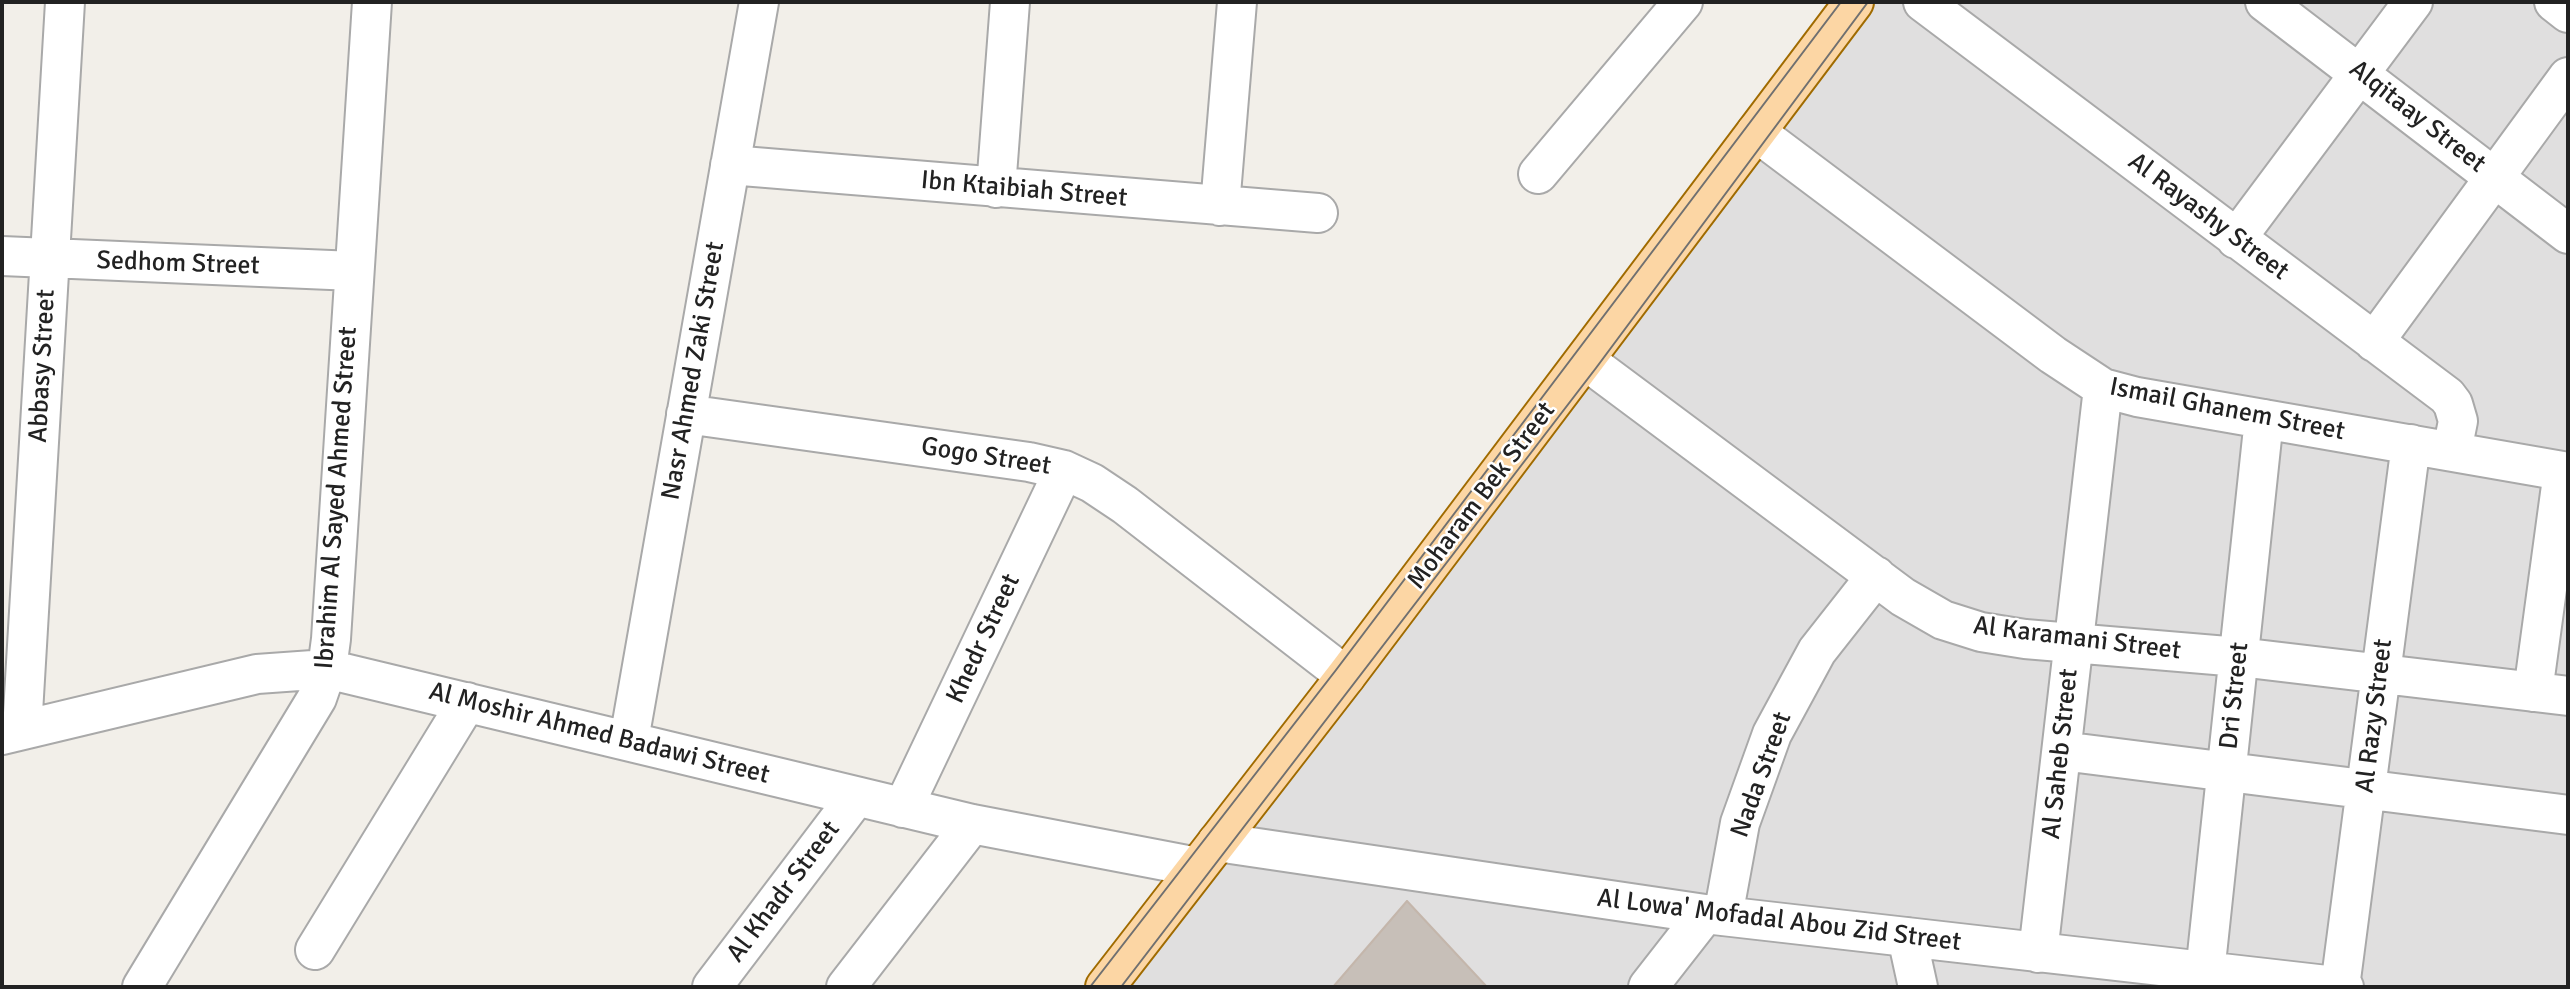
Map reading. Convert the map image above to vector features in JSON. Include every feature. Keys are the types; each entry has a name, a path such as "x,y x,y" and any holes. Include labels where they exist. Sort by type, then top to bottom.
{"main road":[{"name":"Moharam Bek Street","path":"1105,987 1346,676 1854,2"}],"street":[{"name":"Abbasy Street","path":"12,732 50,259 65,2"},
{"name":"Ibrahim Al Sayed Ahmed Street","path":"142,987 317,698 327,669 372,2"},
{"name":"Nasr Ahmed Zaki Street","path":"629,740 759,2"},
{"path":"996,188 1010,2"},
{"path":"1220,206 1237,2"},
{"path":"1538,174 1683,2"},
{"name":"Al Rayashy Street","path":"1923,2 2446,396 2453,404 2458,421 2452,452"},
{"name":"Alqitaay Street","path":"2266,2 2568,234"},
{"path":"2236,239 2413,2"},
{"path":"2554,2 2568,13"},
{"path":"2374,342 2568,77"},
{"name":"Ismail Ghanem Street","path":"1756,132 2053,355 2103,388 2137,397 2566,471"},
{"name":"Ibn Ktaibiah Street","path":"730,165 1318,213"},
{"name":"Sedhom Street","path":"2,256 354,271"},
{"name":"Al Karamani Street","path":"1585,360 1903,597 1943,620 1981,632 2025,639 2239,657 2551,694"},
{"name":"Al Saheb Street","path":"2038,953 2103,388"},
{"name":"Gogo Street","path":"686,414 1029,462 1064,470 1092,483 1125,505 1346,676"},
{"name":"Dri Street","path":"2205,973 2264,419"},
{"name":"Al Razy Street","path":"2341,987 2411,444"},
{"name":"Khedr Street","path":"903,808 1064,470"},
{"path":"2551,694 2566,471"},
{"name":"Nada Street","path":"1714,915 1740,823 1772,734 1817,651 1876,576"},
{"name":"Al Moshir Ahmed Badawi Street","path":"12,732 257,674 327,669 972,824 1207,855"},
{"path":"315,950 467,702"},
{"path":"2062,751 2568,815"},
{"name":"Al Khadr Street","path":"712,987 856,797"},
{"path":"846,987 972,824"},
{"name":"Al Lowa' Mofadal Abou Zid Street","path":"1207,855 2341,987"},
{"path":"1648,987 1714,915"},
{"path":"1907,937 1919,987"}],"shaded area":[{"path":"1877,2 2568,2 2568,987 1120,987 1531,457"}],"building":[{"path":"1407,901 1487,987 1333,987"}],"tram line":[{"path":"1090,987 1336,670 1841,2"},
{"path":"1121,987 1596,368 1868,2"}]}
